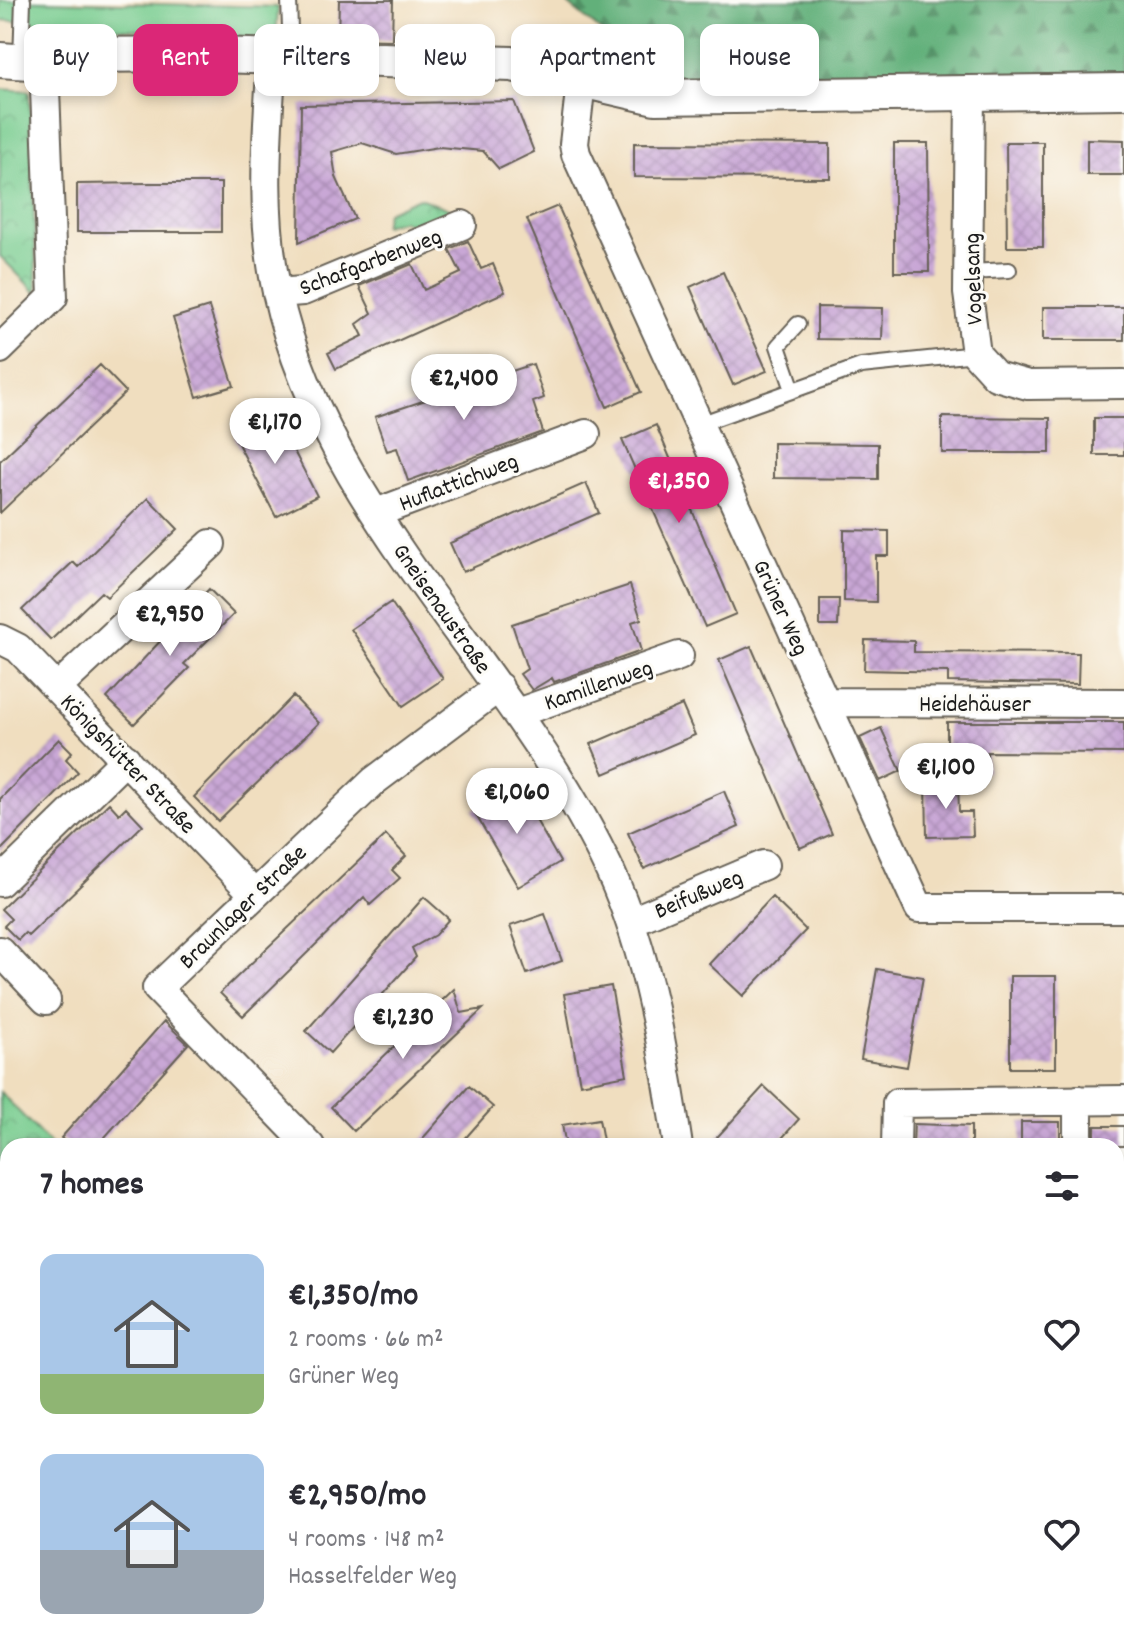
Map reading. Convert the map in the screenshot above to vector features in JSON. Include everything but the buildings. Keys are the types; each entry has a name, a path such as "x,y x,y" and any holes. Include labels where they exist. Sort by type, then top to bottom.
{"street":[{"path":"0,349 53,297 22,61 87,55 254,58"},
{"path":"379,61 511,64"},
{"path":"650,96 1124,91"},
{"name":"Vogelsang","path":"970,93 969,272 976,354 996,376 1028,385 1124,384"},
{"name":"Gneisenaustraße","path":"277,96 265,202 277,293 319,412 338,452 376,513 517,713 584,822 632,921 677,1138"},
{"name":"Grüner Weg","path":"579,96 574,144 576,154 919,908 1124,908"},
{"name":"Schafgarbenweg","path":"277,293 303,291 462,225"},
{"name":"Huflattichweg","path":"376,513 586,434"},
{"path":"57,688 211,544"},
{"name":"Königshütter Straße","path":"0,639 18,648 254,894"},
{"name":"Kamillenweg","path":"517,713 679,656"},
{"name":"Braunlager Straße","path":"302,1138 157,988 374,781 499,687"},
{"name":"Heidehäuser","path":"826,702 1124,703"},
{"path":"0,882 126,759"},
{"name":"Beifußweg","path":"632,921 764,865"},
{"path":"0,951 46,1000"},
{"path":"1078,1100 1078,1138"},
{"path":"896,1138 897,1103 1124,1100"}],"lane":[{"path":"22,61 23,0"},
{"path":"286,24 289,0"},
{"path":"969,272 1009,270"},
{"path":"793,390 778,346 798,324"},
{"path":"697,425 861,366 976,354"}],"green space":[{"path":"0,0 278,7 277,24 254,24 254,38 238,37 238,24 133,24 133,30 117,28 117,24 0,20"},
{"path":"563,0 1124,0 1124,88 819,89 819,24 700,24 700,89 684,89 684,24 592,24"},
{"path":"0,89 24,91 24,96 29,96 37,294 0,256"},
{"path":"419,198 455,211 422,233 403,220 384,225 387,212"},
{"path":"0,1092 44,1138 0,1138"}]}
